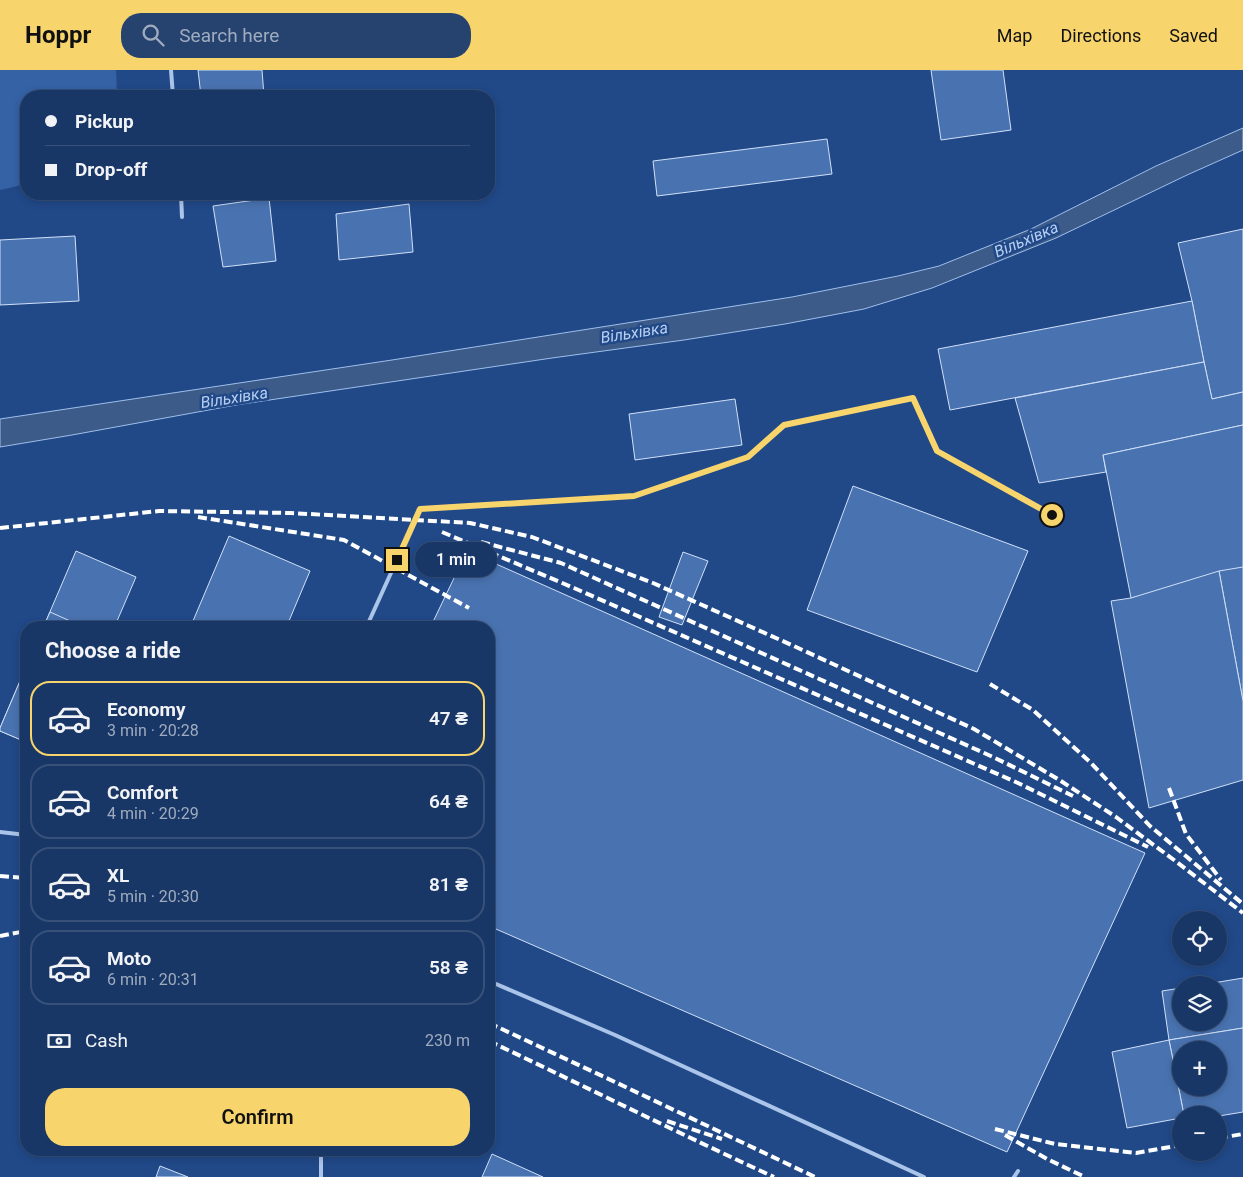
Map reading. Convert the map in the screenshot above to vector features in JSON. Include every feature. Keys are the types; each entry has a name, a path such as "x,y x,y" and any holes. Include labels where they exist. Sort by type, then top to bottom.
{"lane":[{"path":"170,70 172,90"},
{"path":"181,200 182,216"},
{"path":"369,621 420,509 634,496 748,457 784,425 913,398 937,451 1052,515"},
{"path":"0,832 20,834"},
{"path":"495,983 924,1177"},
{"path":"321,1156 322,1177"},
{"path":"1014,1177 1018,1171"}],"shaded area":[{"path":"0,70 116,70 117,90 20,90 20,185 0,190"}],"water":[{"name":"Вільхівка","path":"1243,128 1243,150 1056,238 932,288 864,309 684,340 236,405 0,447 0,419 792,297 939,266 1031,229 1156,166"}],"building":[{"path":"198,70 262,70 264,90 200,90"},
{"path":"931,70 1003,70 1011,130 941,140"},
{"path":"827,139 832,174 657,196 653,161"},
{"path":"255,200 269,200 276,261 223,267 213,206"},
{"path":"409,204 413,252 339,260 336,214"},
{"path":"1243,229 1243,392 1212,399 1178,243"},
{"path":"75,236 79,301 0,305 0,240"},
{"path":"1192,301 1204,362 950,410 938,349"},
{"path":"1204,362 1212,399 1243,392 1243,425 1103,455 1106,472 1039,483 1015,398"},
{"path":"735,399 742,445 635,460 629,414"},
{"path":"1243,425 1243,573 1131,598 1103,455"},
{"path":"853,486 1028,551 977,672 807,610"},
{"path":"229,536 310,571 289,621 193,621"},
{"path":"76,551 136,577 117,621 46,621"},
{"path":"467,551 1145,853 1007,1152 495,929 495,621 433,621"},
{"path":"683,552 708,561 682,625 659,617"},
{"path":"1243,567 1243,701 1219,571"},
{"path":"1219,571 1243,701 1243,780 1149,808 1111,601 1131,598"},
{"path":"50,612 70,621 46,621"},
{"path":"20,681 20,739 0,731"},
{"path":"20,681 20,739 0,731"},
{"path":"1243,978 1243,1028 1227,1031 1227,981"},
{"path":"1172,989 1172,1031 1224,1031 1169,1040 1162,991"},
{"path":"1243,1028 1243,1112 1227,1115 1227,1106 1182,1106 1180,1096 1227,1096 1227,1041 1172,1041 1172,1055 1169,1040"},
{"path":"1169,1040 1172,1055 1172,1096 1180,1096 1182,1106 1172,1106 1172,1120 1127,1128 1112,1052"},
{"path":"495,1155 543,1177 482,1177 491,1156"},
{"path":"160,1166 188,1177 156,1177"}],"railway":[{"path":"0,528 159,511 291,513 470,523 532,537 653,583 974,729 1061,781 1116,817 1243,913"},
{"path":"198,517 344,540 469,608"},
{"path":"442,532 1018,783 1148,847"},
{"path":"481,542 561,563 993,757 1073,796"},
{"path":"990,684 1033,710 1091,763 1150,826 1243,904"},
{"path":"1169,788 1186,834 1221,880"},
{"path":"0,876 20,878"},
{"path":"0,936 20,932"},
{"path":"495,1026 815,1177"},
{"path":"495,1044 774,1177"},
{"path":"667,1121 722,1139"},
{"path":"995,1129 1055,1144 1136,1153 1172,1147"},
{"path":"1227,1137 1243,1134"},
{"path":"1005,1135 1047,1159 1085,1177"}],"route":[{"path":"397,560 420,509 634,496 748,457 784,425 913,398 937,451 1052,515"}]}
